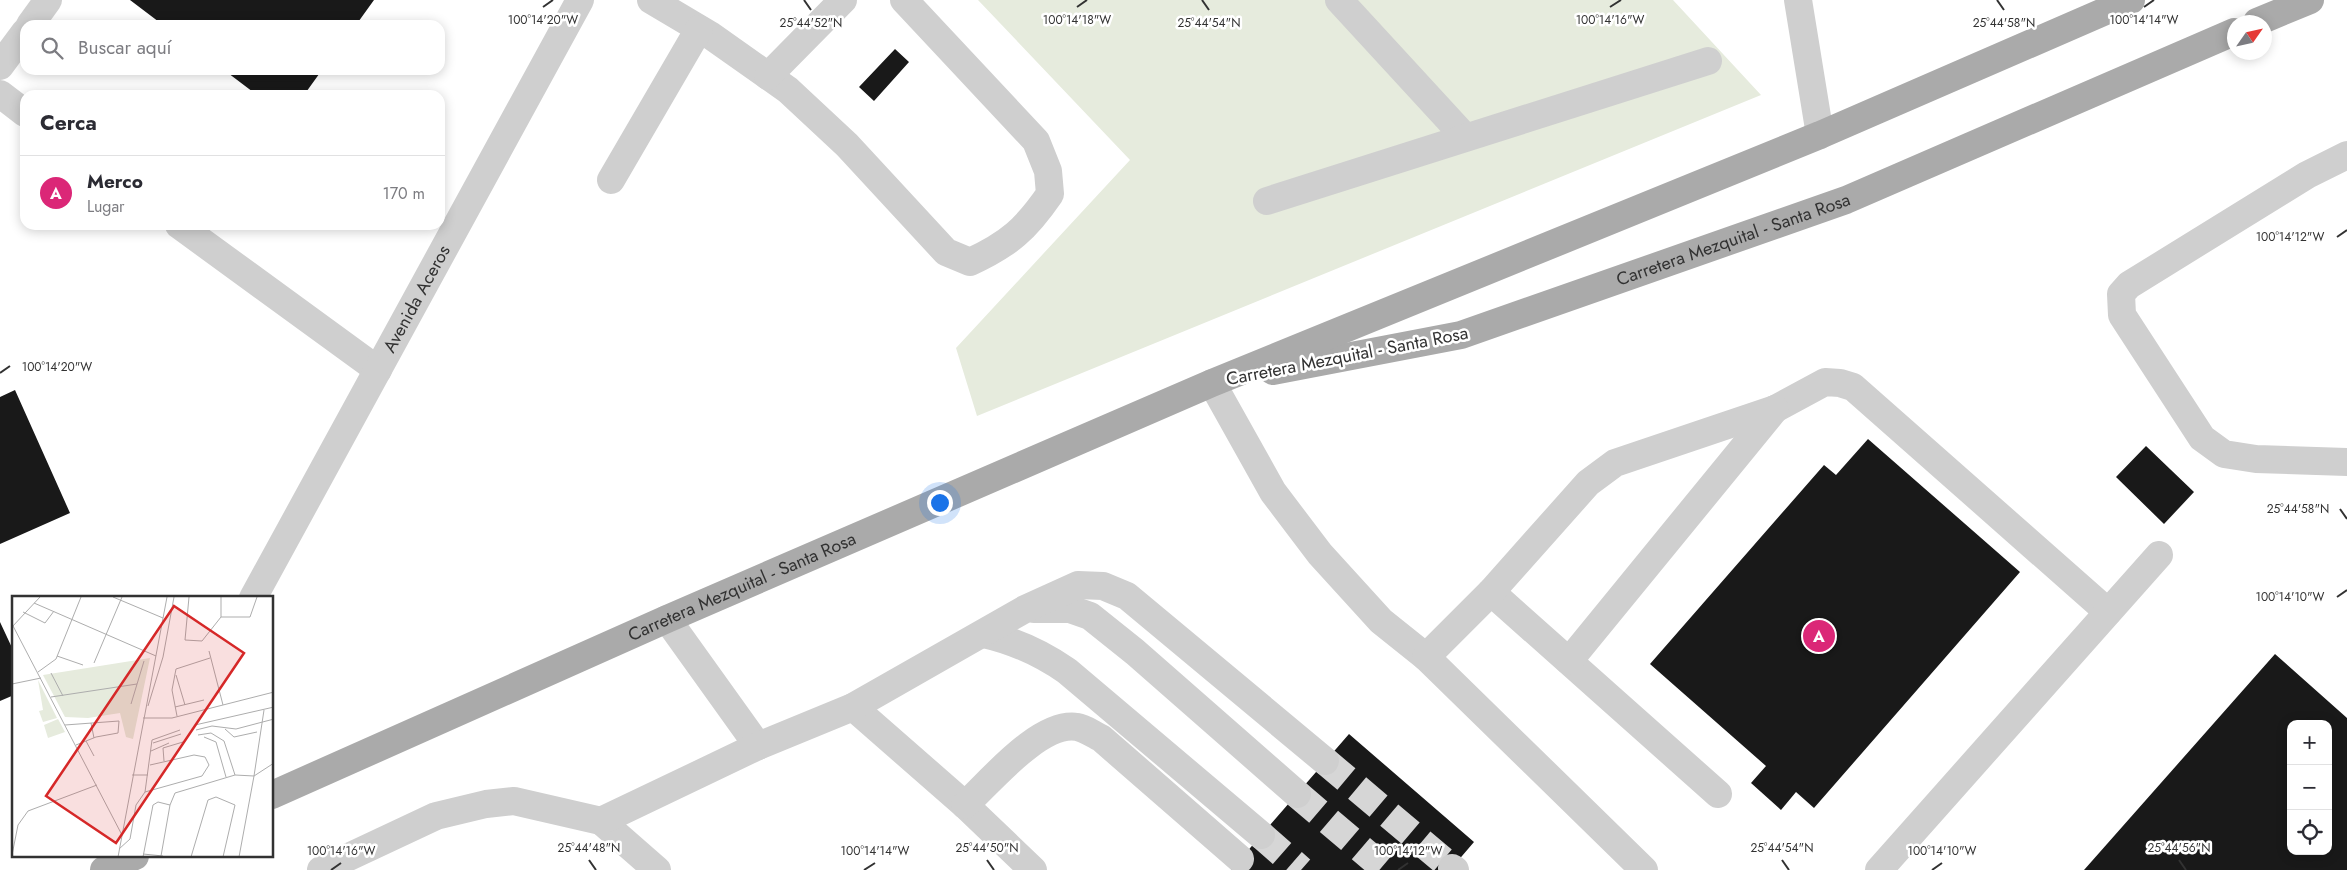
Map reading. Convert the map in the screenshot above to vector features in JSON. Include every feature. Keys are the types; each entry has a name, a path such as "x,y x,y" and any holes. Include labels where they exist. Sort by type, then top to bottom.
{"main road":[{"name":"Carretera Mezquital - Santa Rosa","path":"274,794 667,619 1212,383 1820,136 2131,0"},
{"path":"2272,16 2310,0"},
{"name":"Carretera Mezquital - Santa Rosa","path":"1212,383 1461,335 1846,200 2227,35"},
{"path":"104,870 131,858"}],"street":[{"path":"34,20 48,0"},
{"name":"Avenida Aceros","path":"254,596 580,0"},
{"path":"651,0 699,29 788,90 847,145 946,252 970,262 1000,248 1033,219 1050,194 1048,171 1036,141 904,0"},
{"path":"768,76 843,0"},
{"path":"1339,0 1465,137"},
{"path":"1798,0 1820,136"},
{"path":"611,180 699,29"},
{"path":"0,66 20,39"},
{"path":"1267,201 1465,137 1708,62"},
{"path":"0,94 20,109"},
{"path":"2347,155 2307,175 2129,285 2121,294 2122,316 2202,438 2224,454 2256,458 2347,462"},
{"path":"186,230 378,370"},
{"path":"1426,657 1491,592 1588,483 1615,463 1775,409 1825,382 1840,383 1853,388 2108,612"},
{"path":"1212,383 1273,492 1320,554 1381,621 1426,657 1644,870"},
{"path":"1569,661 1775,409"},
{"path":"1879,870 2159,554"},
{"path":"601,821 758,746 853,707 1025,609 1078,585 1103,586 1127,596 1325,761"},
{"path":"1491,592 1718,794"},
{"path":"1025,609 1070,609 1090,616 1135,652 1297,794"},
{"path":"667,619 758,746"},
{"path":"984,634 1042,654 1067,670 1261,835"},
{"path":"853,707 1034,870"},
{"path":"965,806 1029,745 1058,728 1077,727 1102,738 1240,859"},
{"path":"321,870 436,816 486,804 514,801 601,821 657,870"},
{"path":"104,870 110,858"}],"shaded area":[{"path":"978,0 1673,0 1761,95 977,416 956,348 1130,160"}],"building":[{"path":"130,0 374,0 360,20 156,20"},
{"path":"895,49 909,62 874,101 859,87"},
{"path":"231,75 318,75 308,90 250,90"},
{"path":"15,390 70,513 0,544 0,397"},
{"path":"1868,439 2020,572 1814,808 1796,792 1781,810 1751,783 1766,766 1650,664 1824,465 1836,475"},
{"path":"2146,446 2194,492 2164,524 2116,477"},
{"path":"0,622 12,648 12,696 0,701"},
{"path":"2275,654 2347,718 2347,870 2084,870"},
{"path":"1349,734 1474,842 1450,870 1231,870"}],"tunnel":[{"path":"1325,761 1452,868"},
{"path":"1297,794 1386,870"},
{"path":"1261,835 1301,870"}],"place":[{"name":"Merco","path":"1819,636"}]}
